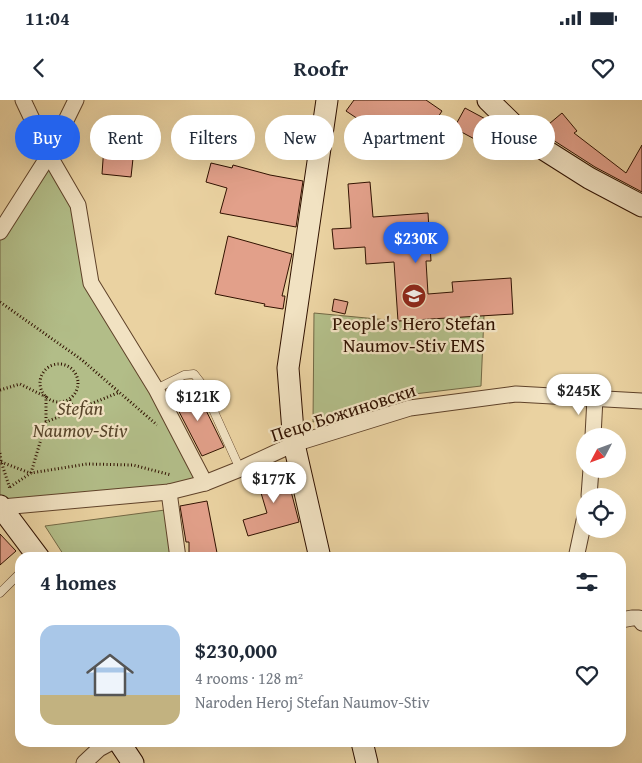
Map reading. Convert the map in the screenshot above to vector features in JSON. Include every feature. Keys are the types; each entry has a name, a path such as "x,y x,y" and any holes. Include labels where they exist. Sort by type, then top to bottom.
{"street":[{"path":"23,100 30,115"},
{"path":"69,115 76,100"},
{"path":"319,552 294,444 288,368 327,100"},
{"path":"492,101 529,140 589,178 642,206"},
{"path":"0,232 46,160"},
{"path":"52,160 78,205 91,283 156,389 205,483"},
{"name":"Пецо Божиновски","path":"1,507 169,492 205,483 294,444 410,408 516,394 642,400"},
{"path":"593,428 595,398"},
{"path":"169,492 177,552"},
{"path":"1,507 33,552"},
{"path":"577,552 580,538"},
{"path":"626,619 639,618 642,623"},
{"path":"84,763 103,747"},
{"path":"122,747 133,763"},
{"path":"363,747 367,763"}],"lane":[{"path":"156,389 184,375 194,374 201,383 240,469"},
{"path":"0,593 15,578"}],"path":[{"path":"0,302 82,360 159,427"},
{"path":"0,390 20,384 46,397 58,402 70,400 78,390 79,384 75,372 64,365 52,366 43,374 41,386 46,397 46,422 31,473"},
{"path":"46,422 120,392"},
{"path":"70,400 74,410"},
{"path":"0,453 0,461 10,487 31,473 87,464 134,465 205,483"},
{"path":"0,461 31,473"}],"green space":[{"name":"Stefan Naumov-Stiv","path":"46,160 52,160 78,205 91,283 205,483 0,506 0,232"},
{"path":"314,313 398,321 484,315 481,386 389,397 313,422"},
{"path":"165,510 171,552 62,552 45,526"}],"building":[{"path":"354,100 426,100 442,111 439,115 352,115 346,111"},
{"path":"465,108 478,115 473,115 473,138 463,133 463,115 461,115"},
{"path":"562,113 577,131 574,133 626,173 642,145 642,192 595,167 555,141 555,119"},
{"path":"103,160 133,160 131,177 102,174"},
{"path":"211,163 232,168 233,165 270,175 303,181 296,227 220,213 227,188 206,182"},
{"path":"370,182 373,217 428,213 431,261 426,261 428,294 453,292 452,282 511,278 513,314 398,321 394,262 366,264 365,247 334,249 332,229 351,228 348,184"},
{"path":"228,236 292,254 282,296 285,296 283,309 215,294"},
{"path":"334,299 348,302 345,314 332,311"},
{"path":"195,388 224,447 202,456 173,400"},
{"path":"285,468 299,522 248,536 243,520 267,513 256,476"},
{"path":"207,501 217,552 189,552 189,542 186,542 180,506"},
{"path":"0,534 16,551 0,565"}],"place":[{"name":"People's Hero Stefan Naumov-Stiv EMS","path":"414,296"}]}
